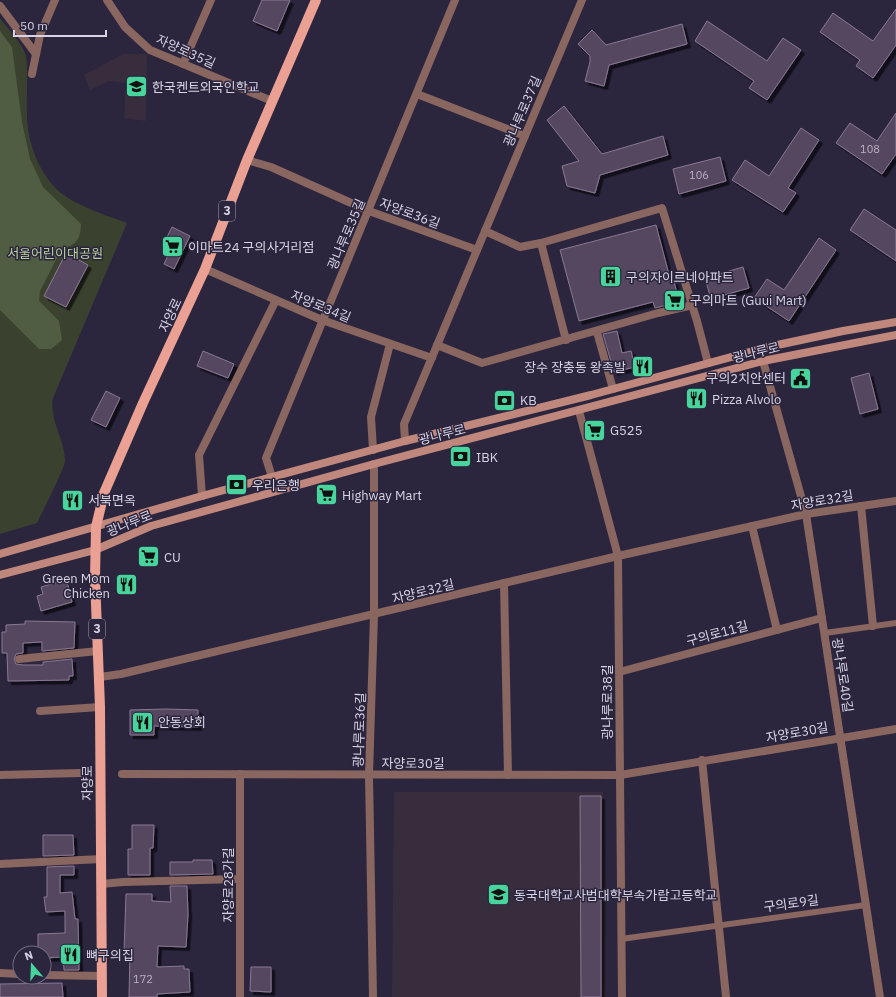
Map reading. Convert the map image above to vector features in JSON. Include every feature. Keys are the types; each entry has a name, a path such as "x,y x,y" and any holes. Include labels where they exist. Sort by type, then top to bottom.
{"main road":[{"name":"자양로","path":"102,997 100,677 95,550 96,527 104,493 143,403 205,270 247,160 316,0"},
{"name":"광나루로","path":"0,554 202,496 406,441 613,389 798,340 843,330 896,322"},
{"name":"광나루로","path":"0,575 95,550 151,526 374,464 579,411 763,361 896,335"}],"street":[{"path":"32,74 40,35 56,0"},
{"name":"자양로35길","path":"107,0 125,27 150,50 272,101"},
{"path":"183,64 211,0"},
{"name":"광나루로35길","path":"272,477 266,458 455,0"},
{"name":"광나루로37길","path":"406,441 404,424 582,0"},
{"path":"0,6 36,54"},
{"path":"417,94 525,136"},
{"name":"자양로36길","path":"247,160 271,167 369,211 477,250"},
{"path":"485,231 520,247 541,243 662,208 693,305 708,363"},
{"path":"541,243 566,340"},
{"name":"자양로34길","path":"205,270 226,277 322,320 432,358"},
{"path":"202,496 199,455 276,300"},
{"path":"437,345 482,363 597,332 658,313 693,305"},
{"path":"597,332 613,389"},
{"path":"373,450 371,417 390,344"},
{"name":"광나루로40길","path":"763,361 806,514 880,997"},
{"name":"광나루로38길","path":"579,411 618,556 622,997"},
{"name":"광나루로36길","path":"373,997 369,775 374,615 374,464"},
{"name":"자양로32길","path":"100,677 121,674 618,556 806,514 896,501"},
{"path":"861,506 873,626"},
{"path":"752,526 777,630"},
{"path":"504,583 508,775"},
{"name":"구의로11길","path":"619,672 822,618"},
{"path":"19,658 98,651"},
{"path":"40,711 100,707"},
{"name":"자양로30길","path":"122,774 620,775 840,737 896,729"},
{"path":"702,760 726,997"},
{"path":"0,775 81,773"},
{"name":"자양로28가길","path":"240,774 240,997"},
{"path":"0,864 101,859"},
{"path":"101,884 123,882 240,879"},
{"path":"0,974 12,974"},
{"path":"52,975 102,976"}],"lane":[{"path":"825,633 896,622"},
{"name":"구의로9길","path":"621,939 866,905"}],"shaded area":[{"name":"한국켄트외국인학교","path":"123,54 147,54 146,121 124,118 126,83 109,81 90,90 84,75"},
{"name":"동국대학교사범대학부속가람고등학교","path":"394,792 603,792 606,997 392,997"}],"green space":[{"name":"서울어린이대공원","path":"0,18 25,53 27,64 28,126 33,149 43,172 58,191 68,198 90,209 127,223 53,398 53,414 63,445 65,461 64,466 37,523 0,534"},
{"path":"0,31 12,47 22,122 30,159 43,187 81,224 80,234 77,241 61,250 40,291 39,301 59,321 62,340 51,349 39,349 0,310"}],"building":[{"path":"262,0 290,0 277,31 253,21"},
{"path":"896,9 896,45 873,78 856,66 860,60 820,32 833,13 873,41"},
{"path":"707,21 767,61 783,38 801,50 767,100 749,88 754,81 695,41"},
{"path":"682,24 687,44 609,65 604,86 585,81 590,56 578,44 592,30 606,45"},
{"path":"564,106 602,154 663,136 668,155 600,175 595,193 567,186 562,166 579,161 547,120"},
{"path":"896,113 896,154 882,174 836,143 850,123 877,141"},
{"path":"801,128 819,140 788,188 796,193 783,212 732,180 745,160 769,176"},
{"path":"720,157 726,181 679,194 673,169"},
{"path":"864,209 896,230 896,261 850,230"},
{"name":"구의자이르네아파트","path":"656,225 671,282 674,281 679,302 655,308 653,302 579,321 560,250"},
{"path":"172,227 190,236 174,269 164,264 173,245 165,241"},
{"path":"819,238 836,250 789,321 754,298 767,279 784,290"},
{"path":"66,253 88,265 66,307 44,296"},
{"path":"743,267 749,288 711,299 705,278"},
{"path":"617,331 622,353 631,351 635,367 614,372 603,334"},
{"path":"203,351 234,364 228,378 197,366"},
{"path":"869,373 878,409 860,414 851,378"},
{"path":"106,391 120,398 106,427 91,420"},
{"path":"62,581 68,585 72,602 41,611 37,596 43,594 41,587"},
{"path":"25,621 75,622 74,648 42,651 42,642 23,643 23,653 16,654 14,659 16,664 43,665 43,662 72,659 73,676 69,676 69,680 8,681 7,653 2,653 2,632 6,632 6,625 25,624"},
{"path":"130,710 198,710 198,727 154,726 154,735 130,735"},
{"path":"580,796 601,796 601,997 581,997"},
{"path":"132,825 154,825 153,848 150,848 150,875 128,875 128,849 132,849"},
{"path":"43,835 73,835 74,855 43,856"},
{"path":"193,860 212,860 213,874 170,875 170,862 193,862"},
{"path":"74,866 74,875 60,875 60,893 72,892 75,919 78,919 79,970 64,970 63,957 52,958 52,945 38,945 38,934 65,933 65,911 46,912 44,897 47,897 47,867"},
{"path":"170,886 187,886 188,915 186,947 158,946 157,967 184,966 184,969 189,969 190,992 157,994 157,997 129,997 130,953 124,953 126,894 152,894 152,901 171,902"},
{"path":"251,967 271,967 271,992 250,991"},
{"path":"52,983 62,983 63,997 0,997 0,984 52,985"}],"place":[{"name":"한국켄트외국인학교","path":"136,87"},
{"name":"이마트24 구의사거리점","path":"172,247"},
{"name":"구의자이르네아파트","path":"610,277"},
{"name":"구의마트 (Guui Mart)","path":"674,300"},
{"name":"장수 장충동 왕족발","path":"642,367"},
{"name":"구의2치안센터","path":"801,378"},
{"name":"Pizza Alvolo","path":"697,399"},
{"name":"KB","path":"504,400"},
{"name":"G525","path":"595,430"},
{"name":"IBK","path":"461,457"},
{"name":"우리은행","path":"237,485"},
{"name":"Highway Mart","path":"326,495"},
{"name":"서북면옥","path":"72,500"},
{"name":"CU","path":"149,557"},
{"name":"Green Mom Chicken","path":"126,585"},
{"name":"안동상회","path":"142,722"},
{"name":"동국대학교사범대학부속가람고등학교","path":"499,895"},
{"name":"뼈구의집","path":"70,955"}]}
